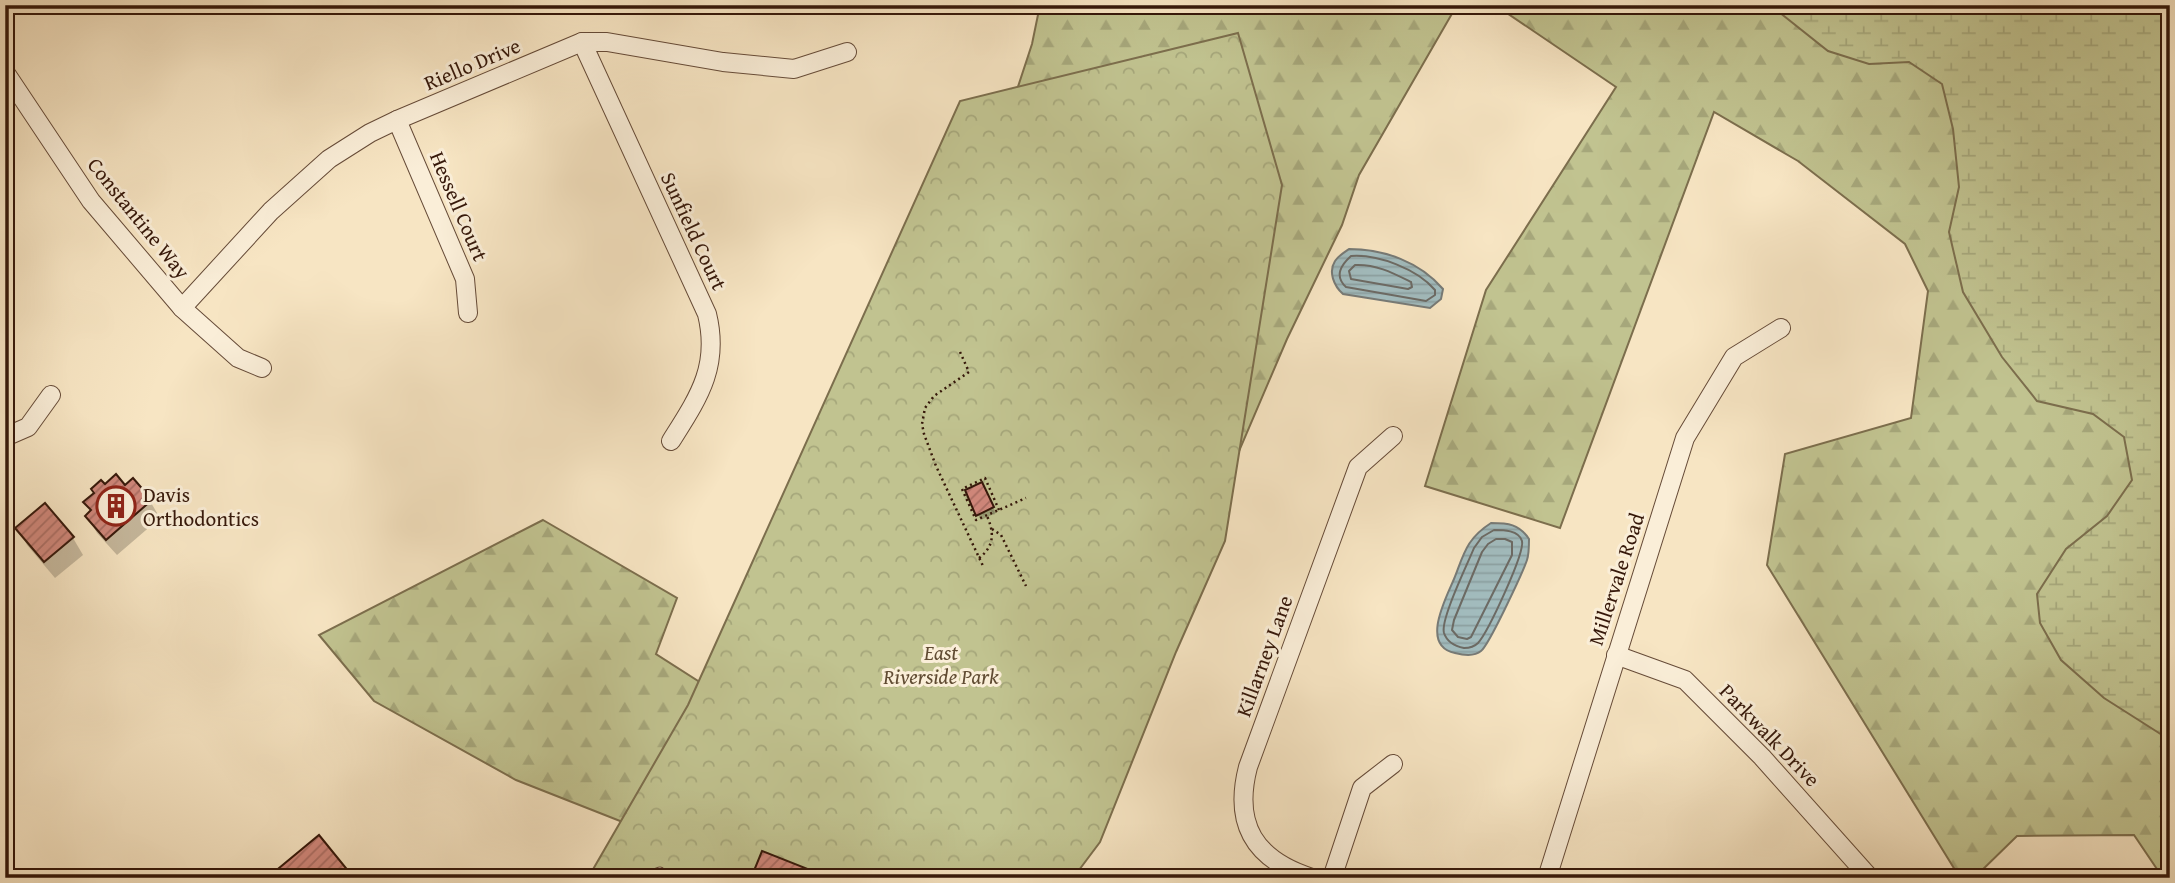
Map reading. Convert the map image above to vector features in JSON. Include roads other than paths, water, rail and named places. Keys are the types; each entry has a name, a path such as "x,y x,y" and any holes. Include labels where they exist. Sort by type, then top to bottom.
{"street":[{"name":"Riello Drive","path":"182,308 271,211 329,159 370,133 397,120 582,42 607,42 723,62 794,69 846,52"},
{"name":"Sunfield Court","path":"582,42 707,314 712,334 712,358 703,387 671,441"},
{"name":"Constantine Way","path":"5,72 91,201 182,308 238,358 262,368"},
{"name":"Hessell Court","path":"397,120 465,279 468,313"},
{"name":"Millervale Road","path":"1547,878 1685,438 1734,357 1782,328"},
{"path":"5,437 28,427 51,395"},
{"name":"Killarney Lane","path":"1312,878 1288,871 1273,862 1258,846 1242,808 1243,786 1252,754 1358,467 1394,436"},
{"name":"Parkwalk Drive","path":"1616,655 1685,680 1762,757 1870,878"},
{"path":"1332,878 1363,789 1393,764"}],"lane":[{"path":"643,878 660,872"}],"water":[{"path":"1349,249 1375,251 1412,264 1443,289 1441,299 1430,308 1343,294 1335,283 1332,270 1336,259"},
{"path":"1491,523 1508,524 1521,530 1529,539 1528,558 1506,608 1485,646 1475,654 1455,653 1445,649 1439,641 1438,620 1467,548 1476,535"}],"place":[{"name":"Davis Orthodontics","path":"116,506"}],"park label":[{"name":"East Riverside Park","path":"941,664"}]}
